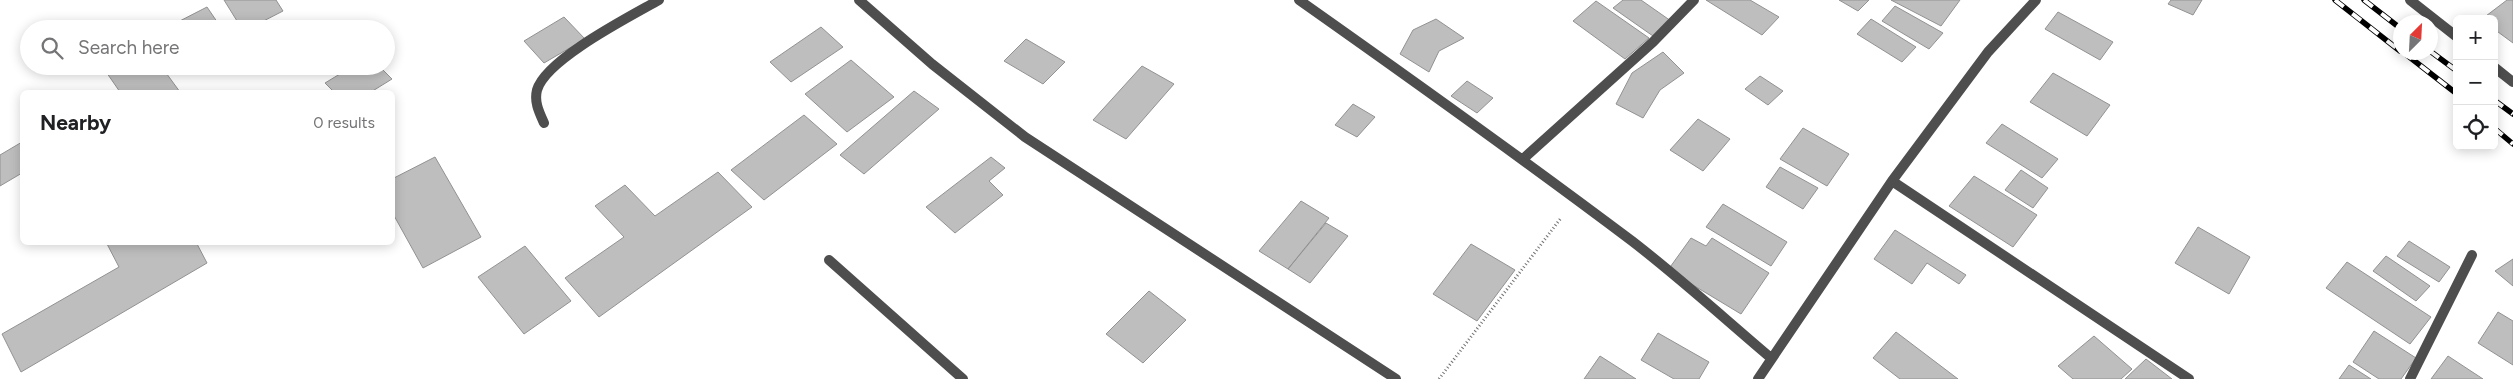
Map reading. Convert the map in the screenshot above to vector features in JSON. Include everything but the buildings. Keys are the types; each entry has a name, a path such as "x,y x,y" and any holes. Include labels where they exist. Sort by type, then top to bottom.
{"street":[{"path":"544,123 535,102 538,86 548,71 563,59 659,0"},
{"path":"859,0 932,64 1025,137 1396,379"},
{"path":"1299,0 1522,159 1574,200 1633,242 1771,358"},
{"path":"1522,159 1653,42 1694,0"},
{"path":"1758,379 1892,181 1988,52 2036,0"},
{"path":"2410,0 2453,34"},
{"path":"2498,70 2513,82"},
{"path":"1892,181 2189,379"},
{"path":"2410,379 2472,255"},
{"path":"830,260 963,379"}],"path":[{"path":"1439,379 1574,200"}],"railway":[{"path":"2335,0 2393,46"},
{"path":"2364,0 2393,23"},
{"path":"2438,57 2453,68"},
{"path":"2413,60 2453,91"},
{"path":"2498,103 2513,114"},
{"path":"2498,131 2513,144"}]}
